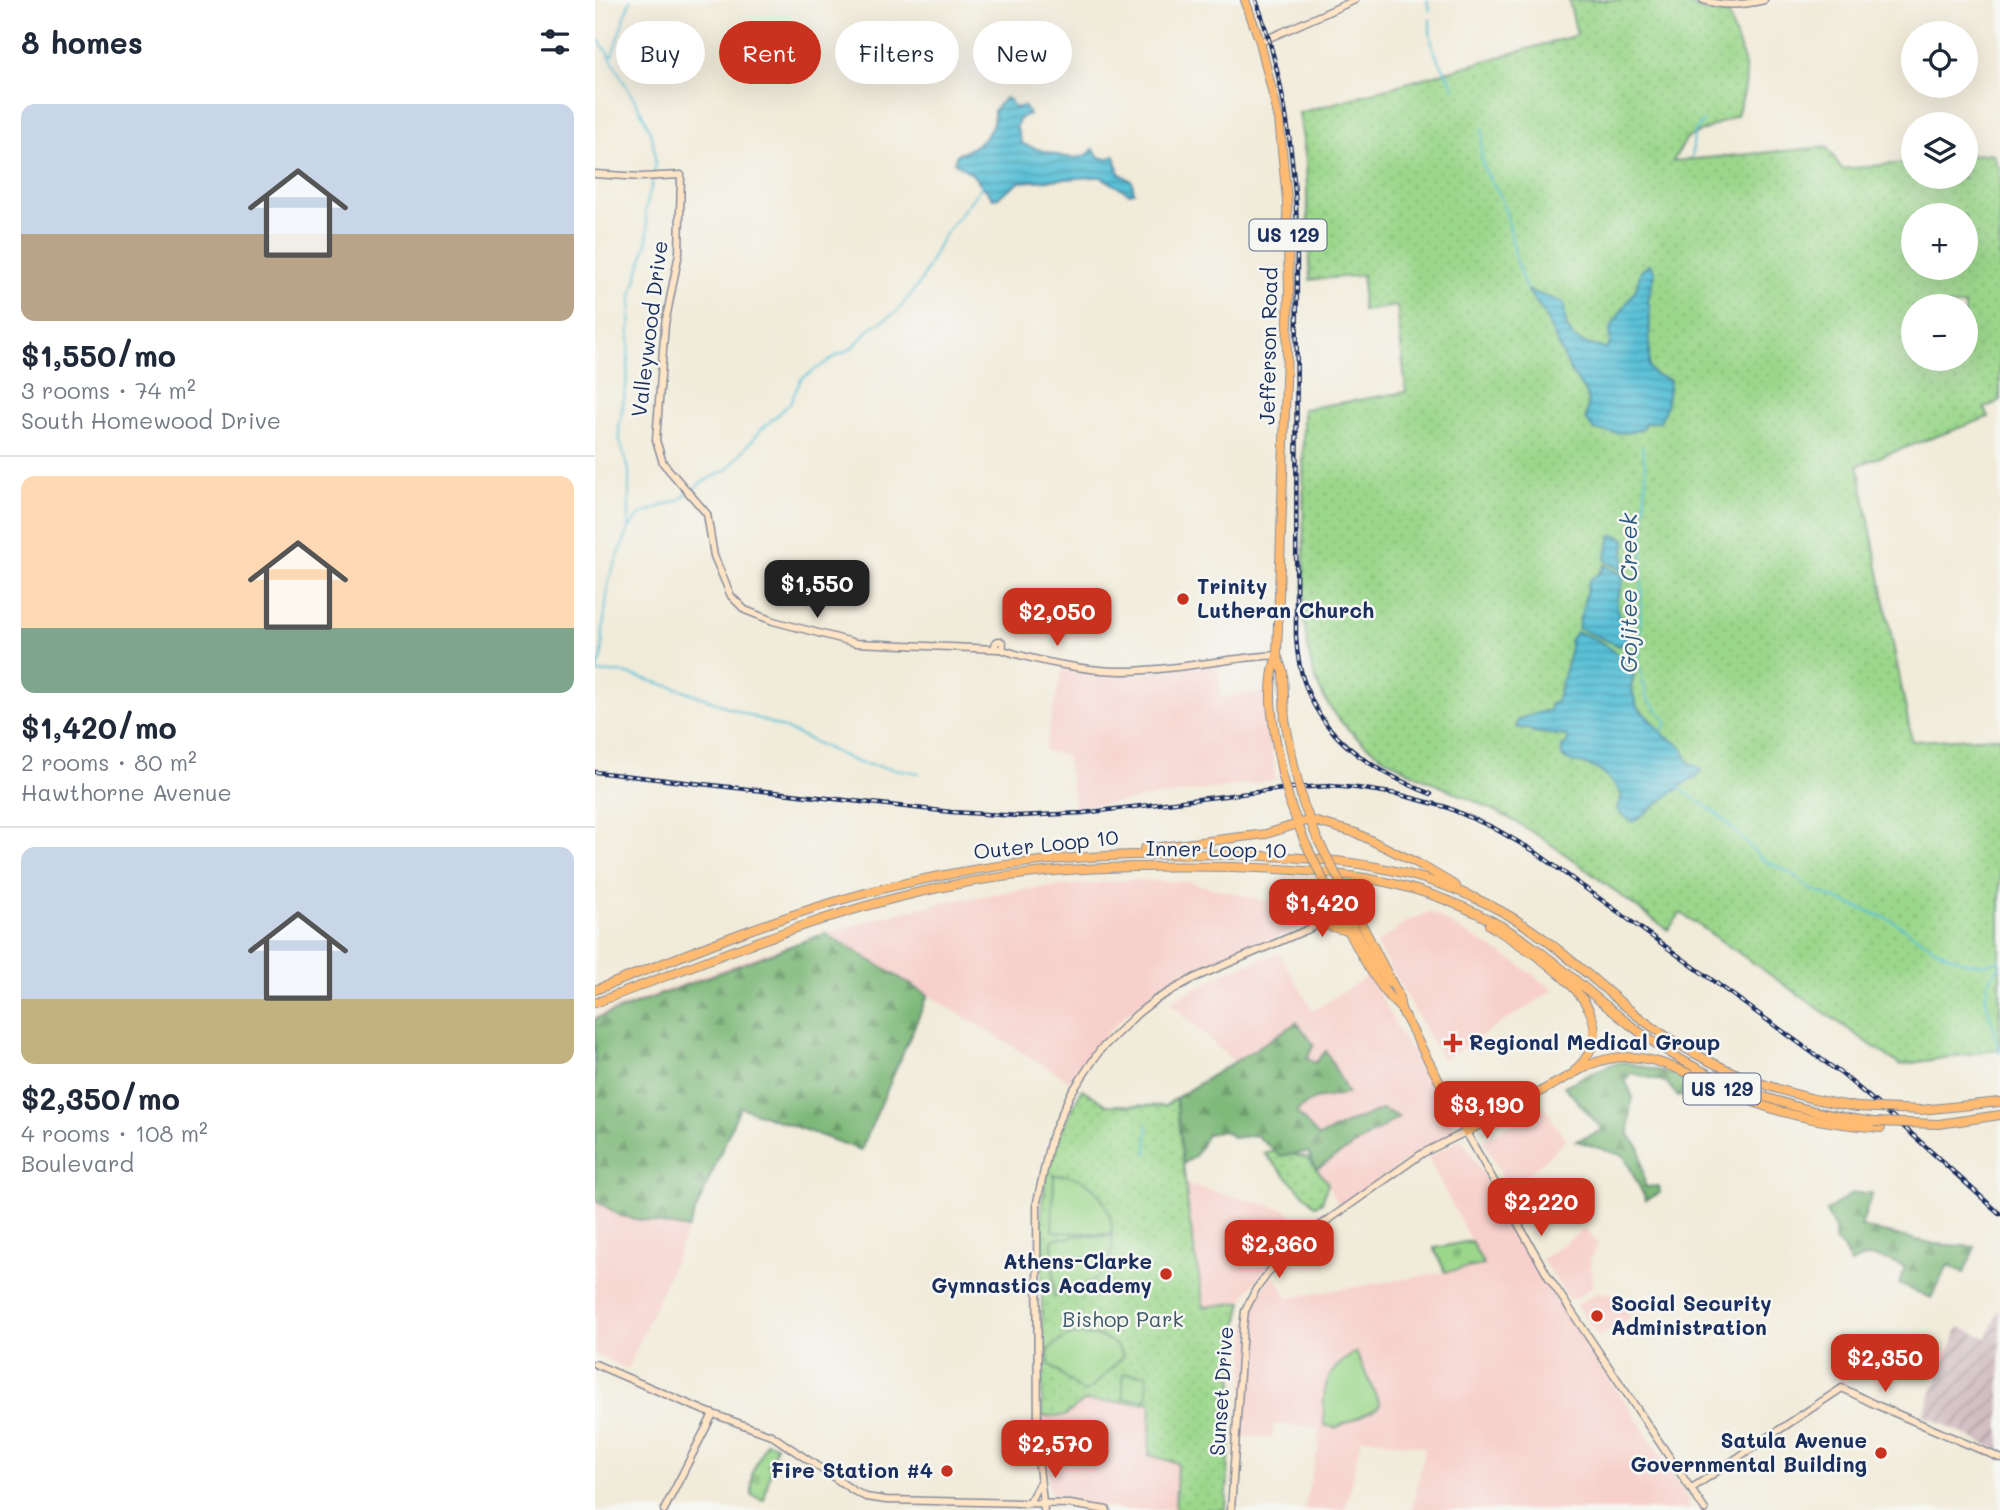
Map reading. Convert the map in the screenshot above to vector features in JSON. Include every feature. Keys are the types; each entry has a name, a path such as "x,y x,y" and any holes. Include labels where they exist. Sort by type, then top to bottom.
{"highway":[{"name":"Jefferson Road","path":"1245,0 1260,42 1279,119 1287,200 1289,292 1277,655 1272,677 1272,719 1291,806 1331,895"},
{"name":"Jefferson Road","path":"1277,655 1283,672 1285,720 1294,770 1317,838 1346,893 1347,912"},
{"path":"1106,854 1266,834 1310,820"},
{"name":"US 129","path":"1310,820 1345,829 1374,841 1482,901"},
{"name":"Outer Loop 10","path":"595,990 778,920 856,896 967,870 1106,854 1335,859 1375,865 1425,878 1482,901 1545,939 1635,1013 1692,1052 1766,1086 1857,1107 1921,1110 2000,1102"},
{"name":"Inner Loop 10","path":"595,1003 839,914 921,892 1006,876 1113,867 1307,869 1380,879 1444,899 1495,922 1535,947 1648,1039 1700,1070 1782,1104 1877,1125"},
{"path":"1331,895 1329,913 1320,924 1348,931"},
{"name":"US 129","path":"1331,895 1347,912 1348,931 1377,980 1401,1009 1466,1132 1567,1076 1608,1059 1628,1056 1647,1057 1667,1063 1728,1092 1774,1109 1829,1122 1877,1125 1938,1124 2000,1115"},
{"path":"1444,899 1484,921 1528,951 1585,1000 1594,1021 1593,1044 1586,1058 1567,1076"},
{"path":"1347,912 1396,989 1401,1009"},
{"path":"1449,1098 1472,1117 1500,1115"}],"street":[{"path":"1260,42 1355,0"},
{"path":"1703,0 1718,5 1735,6 1764,0"},
{"name":"Valleywood Drive","path":"595,174 641,177 681,175 679,253 665,324 656,440 663,463 706,512 711,544 719,570 731,596 744,610 796,628 856,643 999,646 1041,660 1107,671 1153,669 1277,655"},
{"path":"1044,1507 1038,1426 1037,1202 1051,1138 1070,1095 1100,1050 1137,1014 1156,1000 1194,978 1347,912"},
{"path":"1466,1132 1549,1278 1705,1510"},
{"name":"Sunset Drive","path":"1231,1510 1243,1328 1245,1311 1252,1295 1276,1263 1309,1234 1423,1153 1466,1132"},
{"path":"595,1364 713,1414 771,1435 849,1489 866,1497 1044,1507 1070,1504 1107,1510"},
{"path":"1692,1488 1842,1388 2000,1458"},
{"path":"664,1510 713,1414"},
{"path":"1025,1504 1031,1499 1041,1480"}],"shaded area":[{"path":"1217,664 1221,697 1266,692 1275,780 1075,808 1066,755 1044,751 1063,668 1133,674"},
{"path":"1130,880 1188,882 1311,912 1313,923 1156,991 1107,1033 1070,1081 928,995 861,1150 740,1107 628,1369 595,1355 595,1016 761,954 885,916 1018,890"},
{"path":"1430,912 1515,962 1554,990 1443,1060 1376,944 1410,920"},
{"path":"1279,953 1313,1011 1369,975 1454,1127 1451,1133 1340,1206 1314,1164 1256,1051 1233,1061 1170,1002 1229,971"},
{"path":"1541,1105 1545,1106 1552,1116 1551,1120 1567,1139 1533,1170 1507,1185 1483,1141"},
{"path":"1462,1139 1530,1260 1657,1450 1689,1501 1686,1503 1690,1510 1412,1510 1425,1447 1361,1437 1345,1510 1304,1510 1318,1455 1319,1428 1274,1424 1272,1438 1241,1436 1247,1325 1259,1292 1274,1274 1288,1298 1484,1266 1428,1158"},
{"path":"1185,1184 1287,1210 1304,1231 1292,1238 1274,1258 1247,1292 1243,1302 1204,1307"},
{"path":"1585,1229 1599,1244 1590,1259 1593,1286 1569,1300 1542,1259"},
{"path":"1597,1292 1621,1295 1622,1303 1631,1317 1599,1337 1577,1305"},
{"path":"1998,1311 2000,1451 1923,1415 1959,1327 1987,1338"},
{"path":"1084,1401 1151,1402 1149,1455 1177,1463 1175,1510 1128,1510 1056,1500 1052,1497 1048,1483 1042,1416 1065,1416"}],"green space":[{"path":"1569,0 1679,0 1705,11 1729,14 1744,60 1746,79 1737,115 1687,138 1673,161 1827,147 1842,169 1901,163 1901,189 1978,189 1978,155 1992,153 2000,170 2000,401 1984,408 1989,417 1858,465 1912,741 2000,737 2000,1049 1900,1065 1681,913 1668,930 1532,832 1377,753 1354,735 1334,713 1316,679 1304,620 1303,409 1406,392 1397,306 1362,311 1363,275 1310,280 1306,160 1299,113 1577,35"},
{"path":"825,933 928,995 861,1150 740,1107 688,1229 621,1216 595,1200 595,1019"},
{"path":"1297,1022 1314,1045 1307,1058 1315,1063 1326,1051 1348,1094 1314,1099 1296,1112 1319,1137 1383,1109 1399,1117 1316,1169 1308,1152 1280,1156 1256,1135 1234,1138 1224,1131 1207,1134 1196,1155 1183,1164 1176,1098"},
{"path":"1624,1062 1684,1077 1712,1096 1710,1100 1692,1094 1678,1097 1666,1082 1631,1073 1625,1080 1633,1097 1629,1135 1640,1149 1645,1187 1659,1186 1660,1193 1646,1200 1624,1156 1576,1141 1603,1130 1564,1086 1609,1065"},
{"name":"Bishop Park","path":"1082,1089 1107,1105 1165,1106 1176,1098 1189,1217 1204,1307 1243,1302 1236,1332 1226,1510 1175,1510 1177,1463 1149,1455 1151,1403 1084,1401 1065,1416 1042,1416 1042,1201 1053,1148"},
{"path":"1278,1151 1308,1158 1328,1183 1322,1202 1315,1206 1264,1153"},
{"path":"1054,1175 1075,1177 1094,1189 1108,1210 1112,1234 1055,1232 1052,1229"},
{"path":"1853,1193 1872,1193 1861,1227 1935,1244 1975,1247 1964,1273 1948,1265 1931,1298 1899,1284 1905,1267 1871,1257 1851,1264 1843,1248 1835,1241 1835,1230 1826,1211"},
{"path":"1072,1236 1112,1236 1109,1261 1104,1270 1087,1284 1054,1297 1052,1241"},
{"path":"1471,1241 1484,1265 1445,1272 1434,1248"},
{"path":"1073,1335 1109,1340 1123,1357 1084,1393 1049,1364 1048,1350 1065,1337"},
{"path":"1356,1352 1380,1404 1378,1408 1335,1428 1324,1425 1327,1382 1337,1367"},
{"path":"1123,1374 1147,1374 1147,1399 1123,1399"},
{"path":"766,1442 776,1445 764,1500 752,1496 752,1473"}],"water":[{"path":"1005,98 1010,100 1014,108 1024,106 1029,114 1021,117 1016,126 1022,144 1070,158 1087,155 1093,149 1099,157 1108,159 1115,155 1119,173 1132,181 1134,192 1129,193 1101,177 1092,177 1019,182 993,198 972,174 954,162 957,154 984,139 992,126 994,110"},
{"path":"1650,264 1655,272 1648,301 1649,367 1655,375 1670,380 1664,412 1660,421 1645,423 1643,428 1631,432 1594,430 1586,419 1586,393 1571,372 1543,312 1527,290 1564,303 1566,324 1573,336 1585,344 1606,349 1610,344 1613,324 1636,289 1641,271"},
{"path":"1611,536 1625,539 1623,571 1605,560"},
{"path":"1604,565 1624,576 1617,604 1627,639 1625,644 1619,646 1578,628 1589,580 1601,572"},
{"path":"1576,632 1602,643 1623,660 1634,675 1631,687 1637,706 1665,736 1682,746 1688,762 1701,769 1697,777 1633,822 1619,813 1617,808 1622,796 1606,776 1595,768 1562,756 1562,747 1568,742 1567,736 1517,728 1518,720 1550,710 1550,705 1556,702 1570,652 1570,641"}],"waterway":[{"path":"612,56 630,0"},
{"path":"1427,0 1430,11"},
{"path":"1430,19 1431,41 1454,88"},
{"path":"595,37 609,54 645,121 654,146 654,174"},
{"path":"1692,158 1694,134 1703,121"},
{"path":"1483,128 1483,166 1502,200 1527,290"},
{"path":"595,672 602,658 609,579 629,529 629,470 619,429 627,379 632,295 647,242 645,212 653,179"},
{"path":"631,526 641,514 679,500 701,483 727,470 760,431 790,403 801,379 851,349 872,327 897,312 921,281 942,238 982,186"},
{"name":"Gojitee Creek","path":"1642,447 1646,471 1639,664 1647,698 1667,721 1662,731"},
{"path":"596,673 621,672 683,690 793,732 858,763 919,773"},
{"path":"1679,788 1720,816 1762,859 1796,876 1810,889 1891,920 1957,959 1983,964 2000,961"},
{"path":"1995,1031 1986,990 2000,966"},
{"path":"1995,1035 2000,1053"},
{"path":"1147,1154 1148,1125"}],"railway":[{"path":"1256,0 1280,83 1289,139 1297,225 1296,636 1300,667 1308,693 1337,736 1356,754 1379,769 1431,794"},
{"path":"595,772 951,812 1019,816 1083,813 1291,788 1330,786 1397,794 1446,807 1492,827 1534,851 1843,1075 2000,1214"}],"place":[{"name":"Trinity Lutheran Church","path":"1183,599"},
{"name":"Regional Medical Group","path":"1453,1043"},
{"name":"Athens-Clarke Gymnastics Academy","path":"1166,1274"},
{"name":"Social Security Administration","path":"1597,1316"},
{"name":"Satula Avenue Governmental Building","path":"1881,1453"},
{"name":"Fire Station #4","path":"947,1471"}]}
